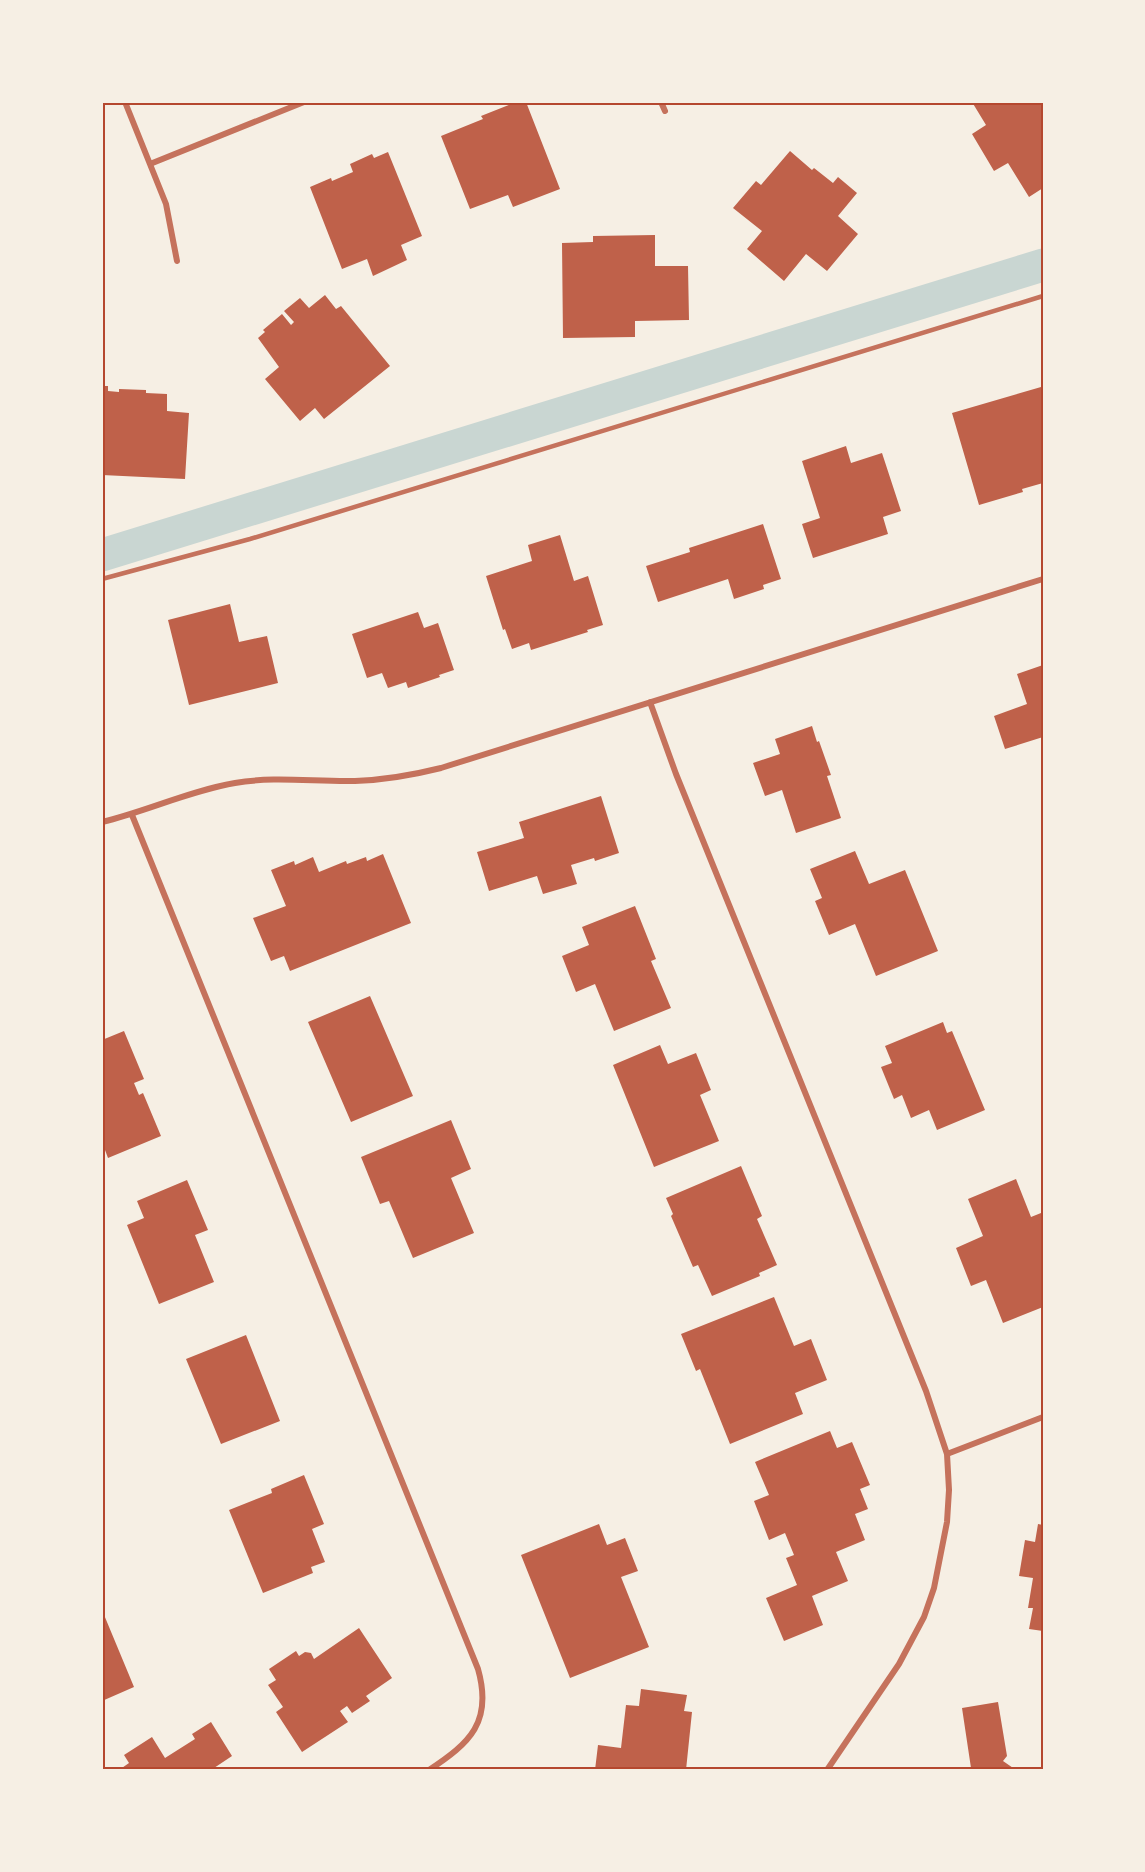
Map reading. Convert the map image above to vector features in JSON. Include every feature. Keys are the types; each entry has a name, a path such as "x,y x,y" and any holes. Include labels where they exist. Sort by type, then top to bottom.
{"street":[{"path":"124,102 166,204 177,261"},
{"path":"150,164 304,102"},
{"path":"661,102 665,111"},
{"path":"102,822 235,783 276,780 355,781 404,777 441,768 1043,579"},
{"path":"650,702 676,774 922,1380 947,1454 949,1490 947,1522 934,1588 924,1617 899,1664 827,1770"},
{"path":"132,815 478,1669 484,1689 482,1710 473,1735 454,1754 429,1770"},
{"path":"947,1454 1043,1417"}],"lane":[{"path":"102,579 250,539 1043,296"}],"building":[{"path":"516,102 526,102 560,189 513,207 508,195 470,209 441,136 483,119 481,116"},
{"path":"972,102 1043,102 1043,188 1029,197 1008,163 994,171 972,134 986,125"},
{"path":"790,151 812,170 814,168 833,183 838,177 857,193 838,216 858,234 827,271 806,254 784,281 747,249 762,231 733,208 756,181 761,185"},
{"path":"388,152 422,236 401,245 407,260 373,276 367,259 342,269 310,187 353,172 350,164 372,154 374,158"},
{"path":"655,235 655,266 688,266 689,320 635,321 635,337 563,338 562,243 593,242 593,236"},
{"path":"325,295 336,309 341,306 390,366 324,419 315,408 300,421 265,379 279,367 258,338 265,332 263,330 282,314 291,325 294,322 284,311 300,298 309,308"},
{"path":"102,386 108,386 108,391 146,390 146,393 167,394 167,411 189,413 185,479 102,475"},
{"path":"1041,387 1043,395 1043,483 1022,489 1023,492 979,505 952,413"},
{"path":"846,446 851,463 882,453 901,511 883,517 888,534 813,558 802,524 820,518 802,461"},
{"path":"763,524 781,579 763,585 764,589 734,599 728,579 658,602 646,566 690,552 689,548"},
{"path":"560,535 574,581 588,576 603,625 531,650 529,643 512,649 505,629 503,630 486,576 532,561 528,545"},
{"path":"230,604 239,642 267,636 278,683 189,705 168,620"},
{"path":"418,612 424,628 438,623 454,670 408,688 406,682 388,688 382,673 367,678 352,634"},
{"path":"1043,665 1043,737 1005,749 994,716 1027,704 1017,674"},
{"path":"812,726 831,775 827,776 841,818 796,833 782,790 765,796 753,763 780,754 775,739"},
{"path":"601,796 619,853 595,861 594,858 571,865 577,884 543,894 537,876 489,891 477,852 524,838 519,822"},
{"path":"855,851 869,884 905,870 938,951 876,976 855,924 829,935 815,901 822,898 810,869"},
{"path":"383,854 411,923 290,971 284,956 271,961 253,918 286,906 271,870 294,861 295,865 313,857 319,872 346,861 347,864 366,857 367,861"},
{"path":"635,906 656,959 651,961 671,1008 614,1031 595,984 576,992 562,956 589,945 582,927"},
{"path":"370,996 413,1096 351,1122 308,1022"},
{"path":"943,1022 947,1033 952,1031 985,1110 937,1130 929,1110 911,1118 902,1095 894,1099 881,1067 892,1063 885,1046"},
{"path":"124,1031 144,1079 134,1083 139,1095 143,1093 161,1136 108,1158 102,1142 102,1040"},
{"path":"660,1045 668,1064 696,1053 711,1090 700,1095 719,1141 654,1167 613,1065"},
{"path":"451,1120 471,1169 451,1178 474,1233 413,1258 389,1201 380,1204 361,1157"},
{"path":"741,1166 762,1216 757,1219 777,1265 759,1273 760,1276 712,1296 698,1265 693,1267 671,1216 673,1214 666,1198"},
{"path":"1016,1179 1031,1217 1041,1213 1043,1218 1043,1307 1003,1323 986,1280 971,1286 956,1248 983,1236 968,1199"},
{"path":"187,1180 208,1230 195,1235 214,1282 159,1304 127,1225 144,1218 137,1201"},
{"path":"774,1297 794,1346 811,1339 827,1380 795,1393 803,1414 730,1444 700,1369 696,1371 681,1334"},
{"path":"246,1335 280,1421 221,1444 186,1359"},
{"path":"830,1431 837,1448 852,1442 870,1485 860,1489 868,1509 855,1514 865,1540 836,1552 848,1581 812,1596 823,1625 784,1641 766,1598 797,1585 786,1558 794,1555 785,1533 769,1540 754,1501 769,1495 755,1462"},
{"path":"304,1475 324,1524 312,1529 325,1562 311,1567 313,1573 263,1593 229,1510 272,1493 271,1489"},
{"path":"599,1524 607,1545 625,1538 638,1571 621,1577 649,1647 570,1678 521,1555"},
{"path":"1038,1524 1043,1525 1043,1631 1029,1629 1033,1608 1028,1608 1033,1578 1019,1576 1025,1540 1035,1542"},
{"path":"102,1610 134,1687 102,1701"},
{"path":"359,1628 392,1678 366,1696 370,1701 352,1713 347,1706 340,1711 348,1722 302,1752 276,1712 283,1707 268,1685 276,1680 269,1669 296,1651 299,1656 305,1652 311,1653 314,1659"},
{"path":"641,1689 687,1695 684,1711 692,1712 686,1770 595,1770 598,1745 621,1748 626,1705 639,1706"},
{"path":"998,1702 1007,1756 1003,1761 1016,1770 969,1770 971,1768 962,1708"},
{"path":"211,1722 232,1756 214,1768 215,1770 119,1770 129,1763 124,1755 152,1737 165,1758 195,1739 192,1734"}],"waterway":[{"path":"102,555 1043,265"}]}
